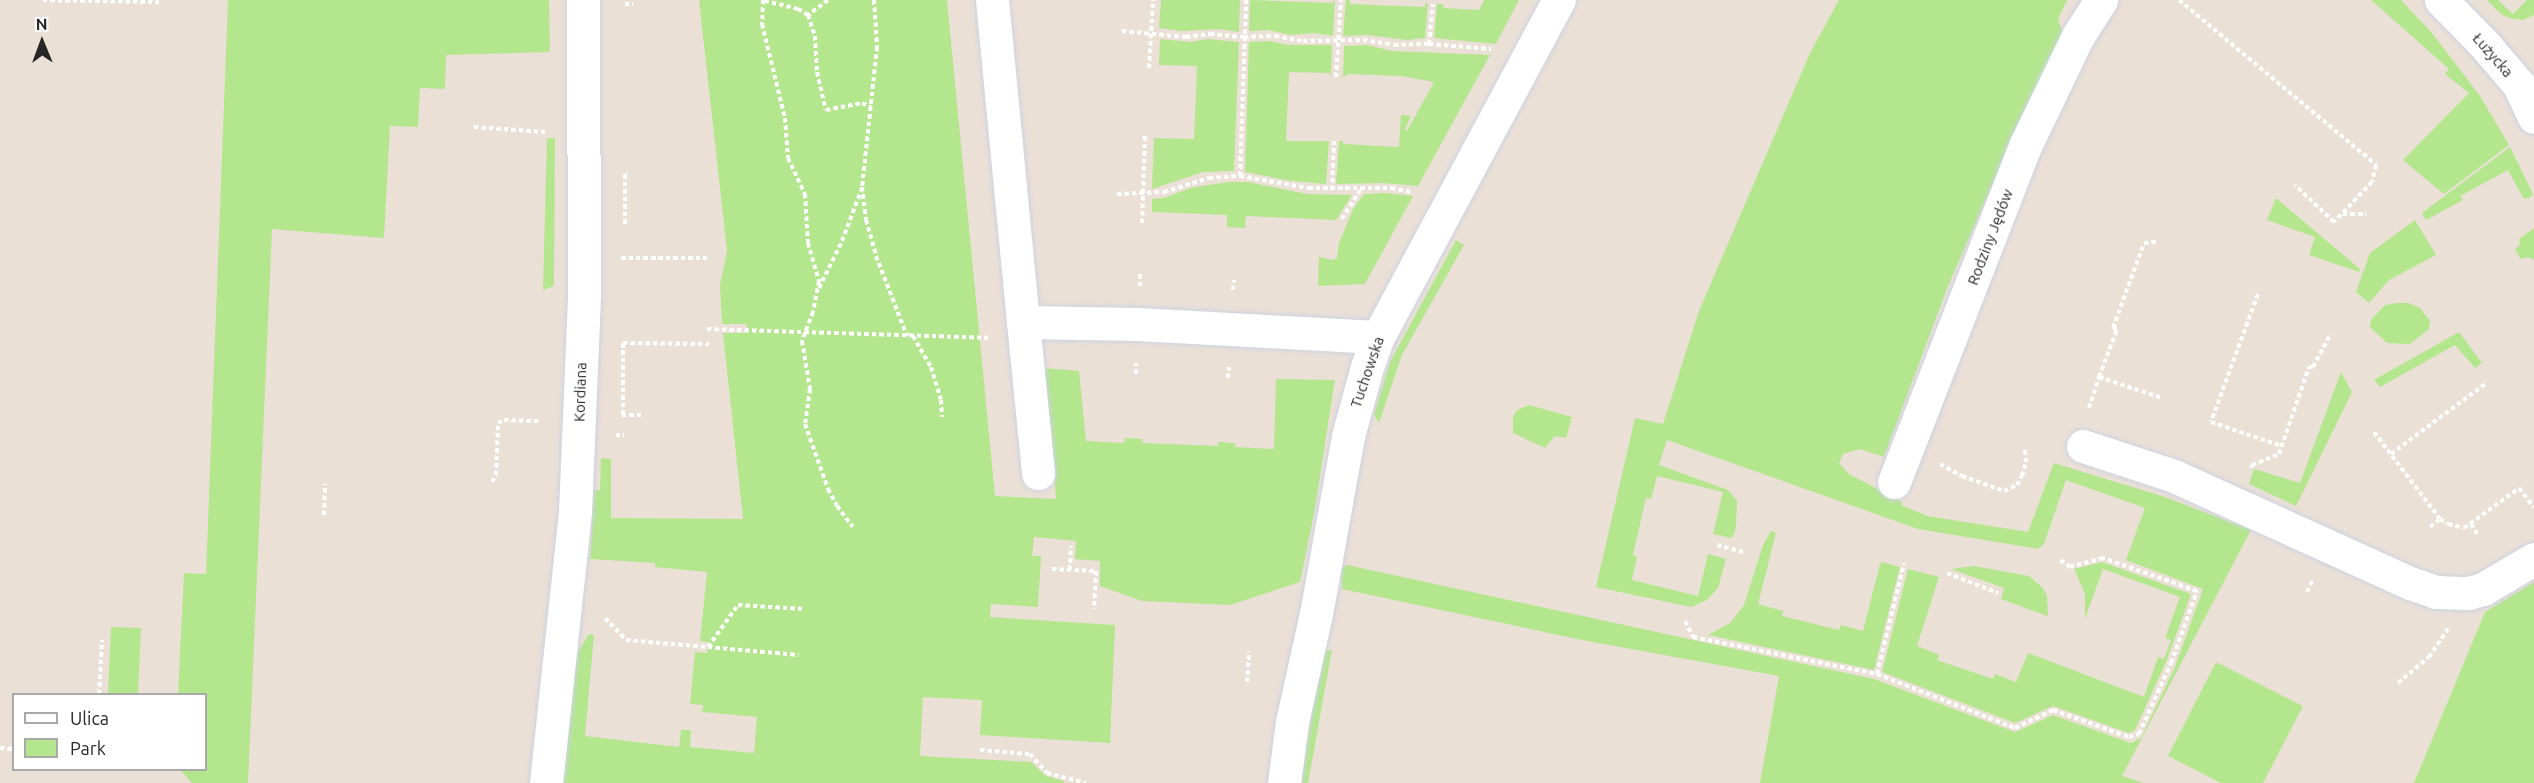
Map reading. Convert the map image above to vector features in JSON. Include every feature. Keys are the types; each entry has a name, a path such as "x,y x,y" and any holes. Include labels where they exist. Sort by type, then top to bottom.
{"street":[{"name":"Kordiana","path":"546,783 575,512 584,294 583,0"},
{"path":"992,0 1038,473"},
{"name":"Tuchowska","path":"1284,783 1292,722 1316,614 1356,400 1378,337 1559,0"},
{"name":"Rodziny Jędów","path":"1894,482 2025,146 2078,36 2101,0"},
{"name":"Łużycka","path":"2441,0 2485,45 2526,77 2534,117"},
{"path":"1024,328 1114,323 1378,337"},
{"path":"2083,446 2174,476 2436,592 2468,593 2483,589 2534,559"}],"path":[{"path":"43,0 159,2"},
{"path":"853,527 837,506 828,489 805,424 810,389 802,351 804,330 813,312 819,281 808,243 805,194 788,158 785,118 762,24 763,0 798,9 808,15 815,36 817,72 826,110 862,103 871,107"},
{"path":"808,15 828,0"},
{"path":"874,0 877,47 862,187 866,220 876,256 907,336"},
{"path":"1149,68 1153,0"},
{"path":"1240,176 1246,0"},
{"path":"1336,77 1341,0"},
{"path":"2179,0 2376,165 2372,182 2334,222 2295,185"},
{"path":"625,4 633,4"},
{"path":"1429,44 1433,4"},
{"path":"1122,31 1186,37 1210,33 1244,37 1268,35 1291,40 1429,44 1493,49 1526,62"},
{"path":"474,127 547,132"},
{"path":"1142,223 1145,134"},
{"path":"1332,190 1334,141"},
{"path":"1117,194 1143,195 1164,192 1209,178 1240,176 1332,190 1391,188 1415,192 1449,206"},
{"path":"818,289 846,231 862,187"},
{"path":"1342,219 1360,189"},
{"path":"2342,214 2366,214"},
{"path":"2087,412 2117,329 2113,328 2144,243 2156,242"},
{"path":"617,258 707,258"},
{"path":"2258,294 2211,422 2282,446"},
{"path":"707,329 804,330 981,339 1024,328"},
{"path":"2249,474 2252,465 2279,454 2309,367 2313,367 2331,333"},
{"path":"913,335 931,367 941,399 942,417"},
{"path":"644,415 624,415 623,343 709,344"},
{"path":"2099,377 2162,398"},
{"path":"2391,454 2485,384"},
{"path":"492,482 496,475 498,423 504,420 541,421"},
{"path":"2374,432 2440,519 2457,528 2464,528 2471,524 2519,488 2534,507"},
{"path":"1943,454 1941,466 1976,482 2004,491 2017,485 2022,476 2026,462 2025,450"},
{"path":"324,515 325,484"},
{"path":"2430,527 2440,519"},
{"path":"2471,524 2478,536"},
{"path":"1717,545 1744,552"},
{"path":"1070,570 1071,546"},
{"path":"1685,621 1693,637 1878,674 2015,728 2053,710 2129,737 2139,734 2171,663 2197,591 2103,558 2070,567 2059,559"},
{"path":"1878,674 1904,563"},
{"path":"1052,569 1096,571 1094,609"},
{"path":"1947,573 1998,593"},
{"path":"2307,592 2314,578"},
{"path":"708,647 738,605 805,609"},
{"path":"605,618 626,640 799,655"},
{"path":"2398,683 2429,657 2442,641 2450,625"},
{"path":"99,693 102,640"},
{"path":"1247,682 1249,651"},
{"path":"980,750 1030,754 1047,773 1086,783"}],"green space":[{"path":"228,0 549,0 550,52 446,55 445,89 420,88 418,127 390,126 384,238 272,229 248,783 192,783 181,771 207,771 207,693 178,693 184,573 206,574"},
{"path":"699,0 947,0 995,496 1056,499 1044,368 1079,371 1086,441 1124,443 1125,438 1142,439 1143,443 1218,446 1218,442 1235,443 1235,447 1274,449 1276,379 1335,380 1314,514 1300,582 1230,605 1142,601 1100,586 1100,561 1075,559 1076,541 1034,537 1032,556 1041,556 1038,607 991,604 990,617 1115,625 1110,743 980,735 982,700 923,697 920,756 1031,762 1046,776 1064,781 1064,783 557,783 576,655 589,634 594,635 585,736 679,747 681,730 691,730 690,747 754,753 757,717 702,712 703,705 690,704 695,652 707,653 708,642 700,641 707,572 655,567 655,563 590,559 594,490 600,490 601,458 611,459 611,518 743,519 723,333 747,333 748,329 746,324 722,324 720,285 727,251"},
{"path":"1161,0 1240,0 1239,32 1220,29 1182,31 1159,28"},
{"path":"1250,0 1332,3 1335,0 1333,36 1314,33 1290,35 1269,30 1249,31"},
{"path":"1346,0 1350,0 1350,4 1425,7 1425,3 1428,4 1425,38 1407,40 1368,35 1343,36"},
{"path":"1484,0 1519,0 1496,44 1434,38 1437,4 1443,4 1444,8 1479,10"},
{"path":"1839,0 2067,0 2058,19 2064,36 2028,103 1948,286 1884,457 1860,449 1843,454 1839,463 1849,474 1902,502 1901,505 1927,516 2028,532 2054,463 2165,497 2251,530 2122,776 2144,783 1760,783 1779,676 1582,640 1342,589 1341,569 1347,565 1874,679 2015,732 2053,715 2131,743 2141,738 2175,667 2203,589 2126,560 2145,508 2066,480 2044,544 2038,549 1918,529 1667,440 1659,465 1728,490 1737,501 1736,528 1732,538 1713,534 1723,492 1657,476 1651,499 1646,498 1633,555 1637,557 1632,580 1698,596 1708,554 1726,559 1718,588 1707,600 1691,607 1596,587 1635,418 1663,424 1699,311 1810,53"},
{"path":"2371,0 2401,0 2432,33 2480,96 2509,145 2444,194 2403,160 2469,93 2445,74 2449,69"},
{"path":"2487,0 2498,0 2513,14 2527,0 2534,0 2534,15 2523,20 2509,18 2501,14"},
{"path":"1160,39 1191,42 1207,39 1239,42 1234,171 1203,172 1152,189 1154,138 1194,139 1197,66 1159,65"},
{"path":"1270,41 1287,45 1332,45 1331,76 1329,73 1289,72 1286,141 1329,141 1326,184 1291,181 1245,172 1249,42"},
{"path":"1367,45 1392,51 1490,55 1418,186 1383,183 1336,184 1339,141 1343,141 1343,144 1399,147 1401,115 1411,116 1405,129 1407,131 1434,82 1401,76 1348,74 1343,77 1344,46"},
{"path":"547,138 555,138 554,286 543,290"},
{"path":"2510,147 2533,194 2531,197 2525,199 2522,196 2508,170 2460,196 2463,200 2426,220 2422,213"},
{"path":"1228,182 1248,182 1307,194 1352,195 1336,220 1246,216 1245,228 1227,227 1227,215 1152,212 1152,199 1164,198 1190,188"},
{"path":"1384,193 1413,196 1365,284 1318,286 1319,257 1332,260 1337,258 1339,243 1353,209 1364,194"},
{"path":"2276,198 2360,269 2359,272 2309,255 2315,237 2267,220"},
{"path":"2415,220 2436,255 2389,280 2369,303 2356,292 2370,253"},
{"path":"2534,228 2534,260 2528,257 2521,259 2515,250 2520,244 2519,239"},
{"path":"1456,240 1464,245 1402,355 1379,423 1374,415 1390,362"},
{"path":"2409,303 2420,308 2430,321 2429,329 2410,344 2387,343 2370,327 2371,320 2385,305"},
{"path":"2459,332 2482,363 2475,368 2455,345 2380,387 2374,380"},
{"path":"2341,372 2352,392 2296,506 2249,484 2254,469 2300,483"},
{"path":"1529,405 1572,417 1566,438 1555,436 1545,448 1513,433 1513,417 1517,410"},
{"path":"1771,531 1776,533 1758,604 1783,611 1782,616 1839,630 1841,625 1863,631 1880,564 1882,562 1900,567 1874,670 1708,635 1730,623 1744,605 1763,545"},
{"path":"2102,562 2191,594 2166,662 2135,730 2129,733 2053,706 2015,723 1882,672 1908,569 1939,577 1917,646 1939,655 1937,660 1993,679 1995,674 2016,682 2028,653 2144,697 2158,657 2164,659 2171,640 2165,638 2180,597 2103,569 2085,619 2085,594 2074,569"},
{"path":"1974,566 2029,576 2043,588 2047,596 2048,616 2001,599 2004,588 1951,569"},
{"path":"2534,582 2534,783 2414,783 2485,612"},
{"path":"111,627 141,628 138,693 108,693"},
{"path":"1324,647 1327,651 1332,650 1308,783 1300,783"},
{"path":"2216,662 2303,706 2263,783 2221,783 2168,756"}]}
